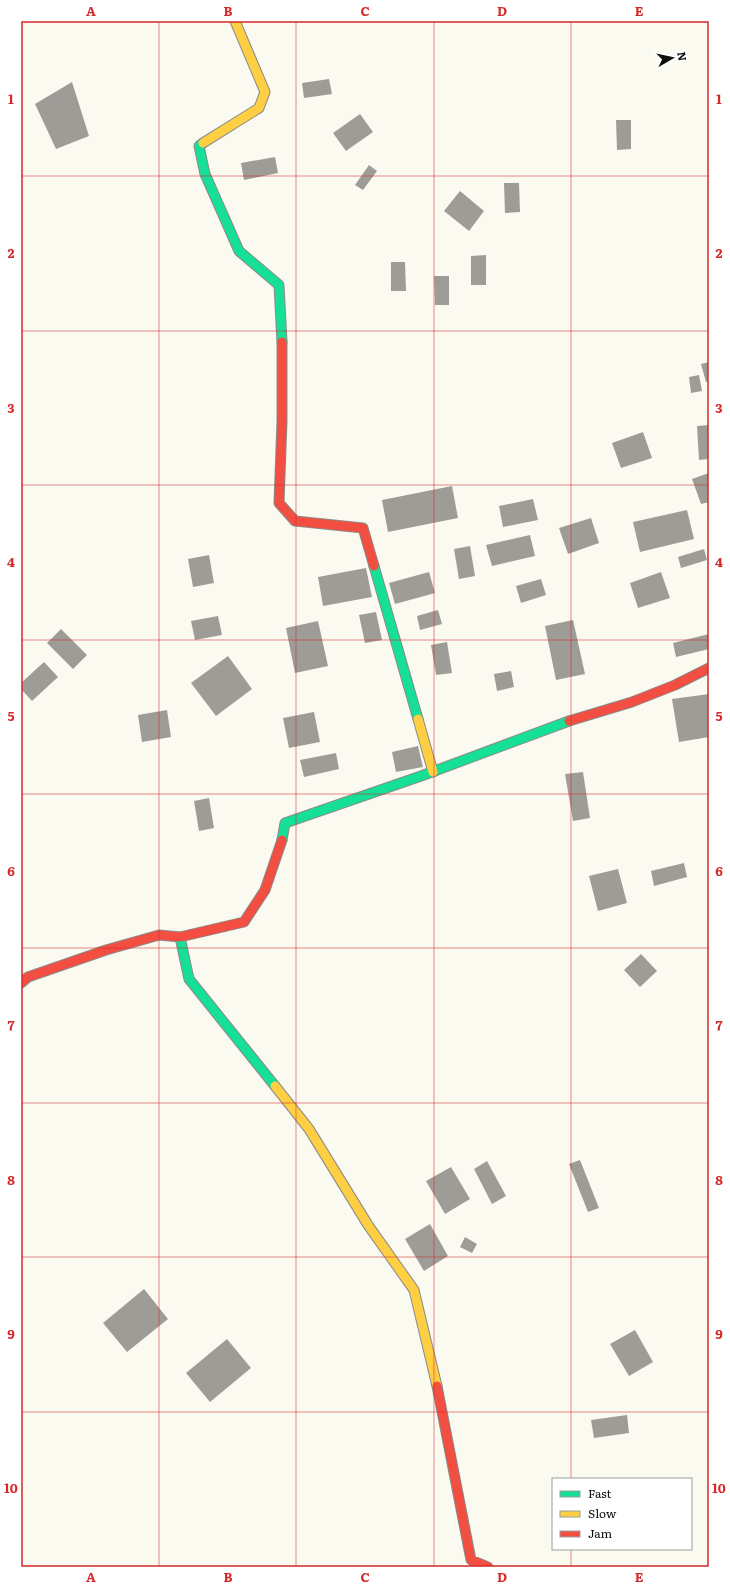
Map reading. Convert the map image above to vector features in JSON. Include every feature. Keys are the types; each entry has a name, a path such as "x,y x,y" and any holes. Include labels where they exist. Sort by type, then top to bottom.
{"street":[{"path":"236,21 265,92 259,108 199,146 205,174 239,251 279,285 282,332 282,435 279,503 295,521 362,528 433,772"},
{"path":"21,983 28,977 35,974 159,934 180,937 244,922 265,890 282,841 285,823 433,772 582,716 632,702 709,668"},
{"path":"180,937 190,979 309,1129 368,1225 414,1290 434,1373 471,1560 488,1567"}],"building":[{"path":"329,79 332,94 304,98 302,83"},
{"path":"72,82 89,136 56,149 35,104"},
{"path":"360,114 373,132 346,151 333,133"},
{"path":"616,120 631,120 631,149 617,150"},
{"path":"275,157 278,173 244,180 241,163"},
{"path":"369,165 377,171 363,190 355,185"},
{"path":"504,183 519,183 520,212 505,213"},
{"path":"460,191 484,211 469,231 444,211"},
{"path":"486,255 486,285 471,285 471,256"},
{"path":"391,262 405,262 406,291 391,291"},
{"path":"434,276 449,276 449,305 435,305"},
{"path":"709,362 709,381 706,382 701,364"},
{"path":"699,375 702,391 691,393 689,377"},
{"path":"709,425 709,459 699,460 697,426"},
{"path":"643,432 652,458 621,468 612,443"},
{"path":"709,473 709,502 701,504 692,479"},
{"path":"452,486 458,518 388,532 382,500"},
{"path":"533,499 538,520 503,527 499,506"},
{"path":"687,510 694,539 640,552 633,522"},
{"path":"591,518 599,543 568,554 559,528"},
{"path":"530,535 535,556 492,566 486,545"},
{"path":"470,546 475,576 459,579 454,549"},
{"path":"704,549 707,560 681,568 678,557"},
{"path":"209,555 214,583 193,587 188,559"},
{"path":"366,568 372,597 323,606 318,577"},
{"path":"429,572 435,593 395,604 389,583"},
{"path":"661,572 670,598 638,608 630,583"},
{"path":"541,579 546,595 521,603 516,586"},
{"path":"438,610 442,624 420,630 417,616"},
{"path":"376,612 382,640 365,643 359,615"},
{"path":"218,616 222,635 195,640 191,621"},
{"path":"573,620 585,674 556,680 545,626"},
{"path":"318,621 328,666 295,673 286,628"},
{"path":"61,629 87,655 73,669 47,643"},
{"path":"709,634 709,649 676,657 673,643"},
{"path":"447,642 452,673 436,675 431,645"},
{"path":"228,656 252,689 216,716 191,683"},
{"path":"44,662 58,677 32,701 21,689 21,683"},
{"path":"511,671 514,687 497,691 494,674"},
{"path":"709,694 709,737 679,742 672,699"},
{"path":"167,710 171,737 142,742 138,715"},
{"path":"314,712 320,742 289,748 283,718"},
{"path":"418,746 423,767 396,772 392,752"},
{"path":"336,753 339,769 304,777 300,760"},
{"path":"583,772 590,818 573,821 565,774"},
{"path":"209,798 214,828 199,831 194,801"},
{"path":"684,863 687,877 654,886 651,871"},
{"path":"618,869 627,903 598,911 589,876"},
{"path":"641,954 657,971 640,987 624,970"},
{"path":"580,1160 599,1208 588,1212 569,1164"},
{"path":"487,1161 506,1196 492,1204 474,1169"},
{"path":"451,1167 470,1199 445,1214 426,1181"},
{"path":"430,1224 448,1256 424,1271 405,1239"},
{"path":"465,1237 477,1244 472,1253 460,1247"},
{"path":"144,1289 168,1319 127,1352 103,1323"},
{"path":"635,1330 653,1362 629,1376 610,1344"},
{"path":"227,1339 251,1368 210,1402 186,1373"},
{"path":"627,1415 629,1433 594,1438 591,1420"}],"traffic: fast":[{"path":"203,143 199,146 205,174 239,251 279,285 282,342"},
{"path":"374,566 418,719"},
{"path":"282,840 285,823 421,776 569,721"},
{"path":"180,937 189,979 275,1086"}],"traffic: slow":[{"path":"203,143 259,108 265,92 235,21"},
{"path":"418,719 433,772"},
{"path":"275,1086 309,1129 368,1225 414,1290 437,1386"}],"traffic: jam":[{"path":"282,342 282,421 279,503 295,521 363,528 374,566"},
{"path":"569,721 632,702 675,685 709,668"},
{"path":"21,983 28,977 106,950 159,935 180,937 244,922 265,890 282,840"},
{"path":"437,1386 471,1560 488,1567"}]}
